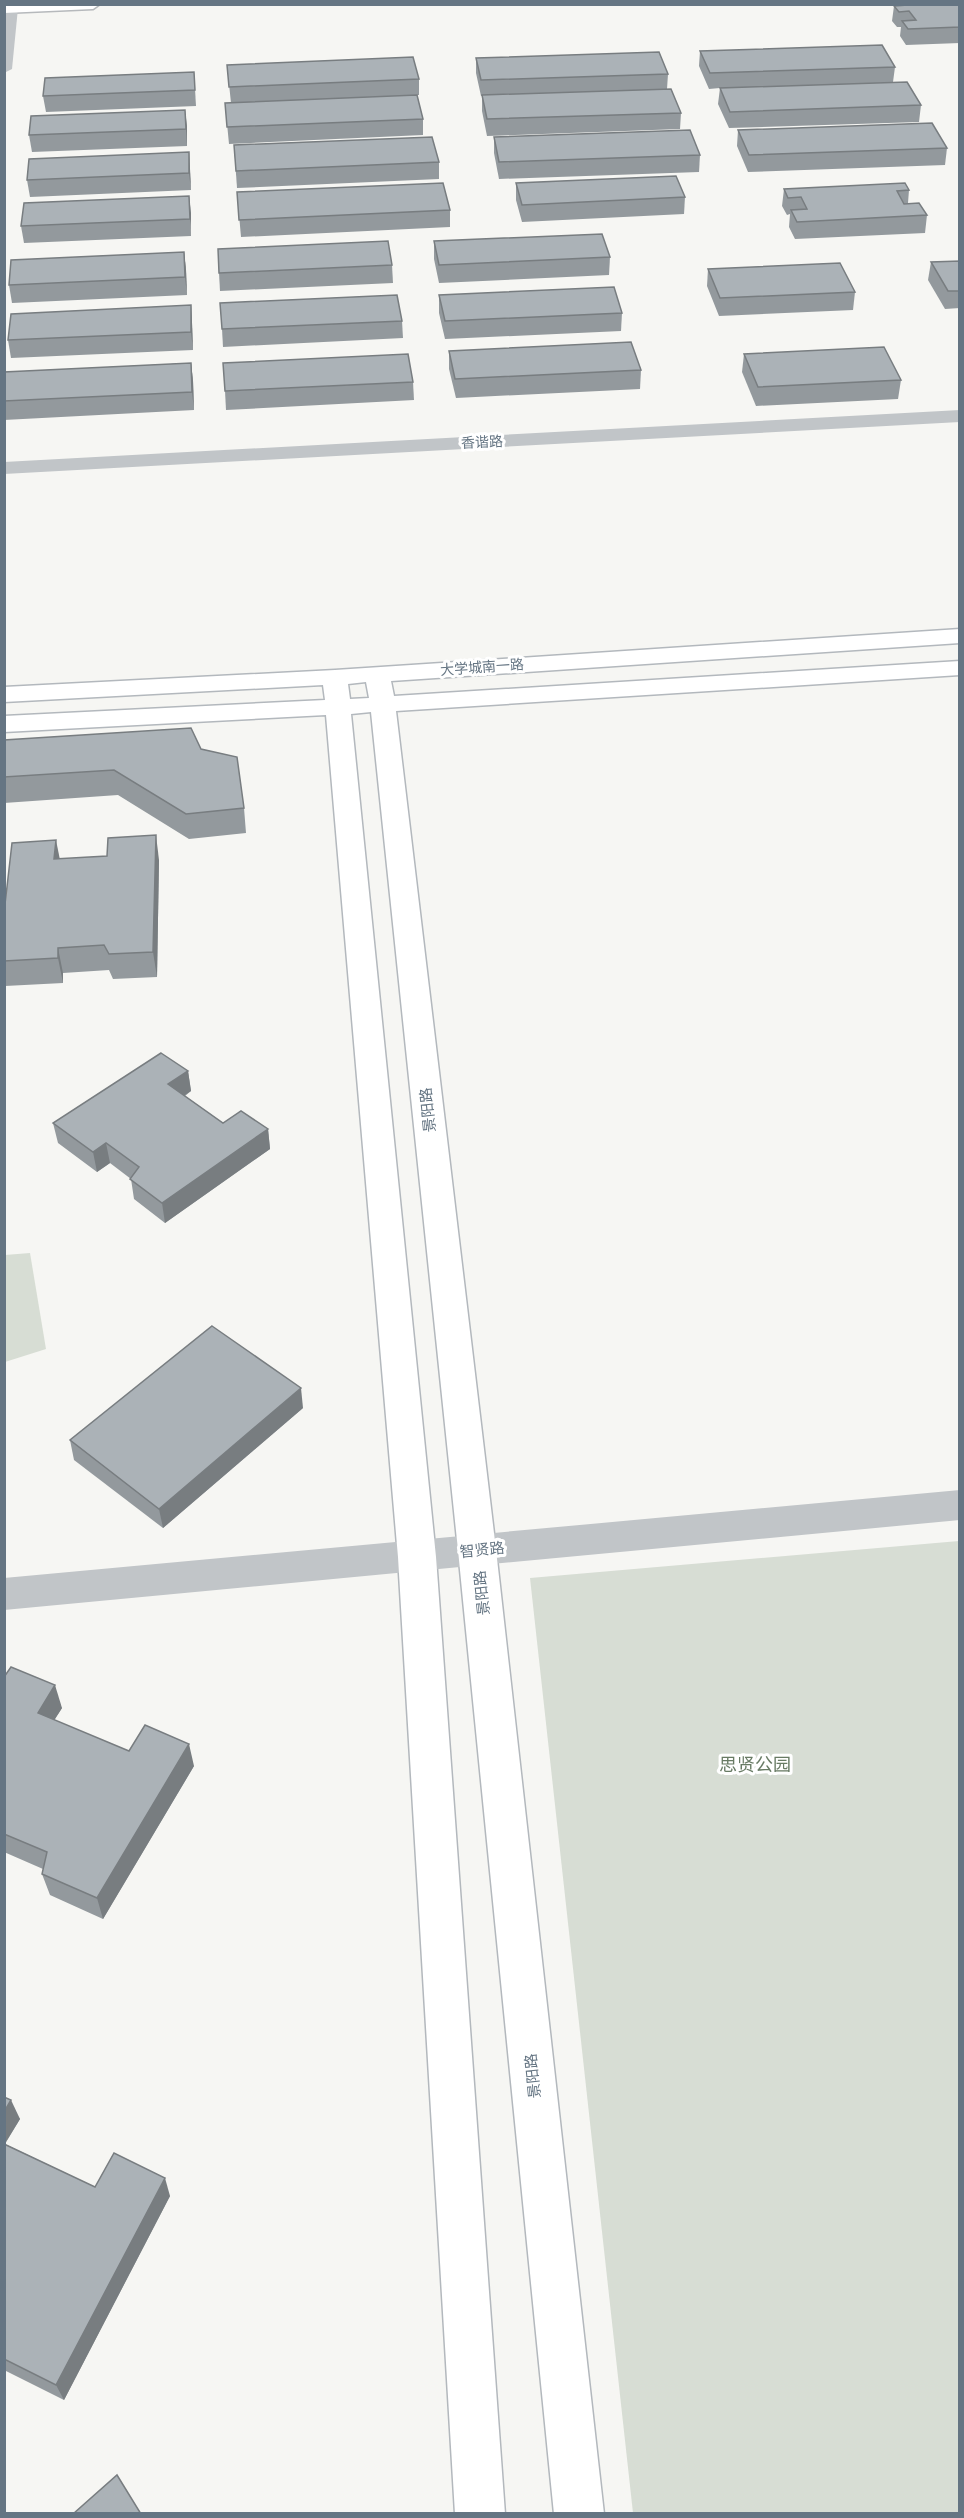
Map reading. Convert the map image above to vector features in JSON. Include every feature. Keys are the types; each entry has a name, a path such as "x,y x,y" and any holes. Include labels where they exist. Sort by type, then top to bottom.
{"main road":[{"path":"8,8 93,4"},
{"name":"大学城南一路","path":"4,724 960,636"},
{"name":"大学城南一路","path":"380,689 960,668"},
{"name":"景阳路","path":"380,689 477,1550 579,2514"},
{"path":"337,692 417,1557 480,2514"},
{"name":"大学城南一路","path":"4,694 337,692"}],"street":[{"path":"4,69 8,8"},
{"name":"香谐路","path":"4,468 960,416"},
{"name":"智贤路","path":"4,1594 960,1505"}],"green space":[{"path":"30,1253 46,1349 5,1362 5,1255"},
{"name":"思贤公园","path":"959,1541 959,2513 633,2513 530,1578"}],"building":[{"path":"960,4 960,27 908,29 902,21 916,20 909,11 899,12 894,6"},
{"path":"882,45 895,67 710,73 700,51"},
{"path":"659,52 668,74 481,80 476,58"},
{"path":"413,57 419,79 229,87 227,65"},
{"path":"194,72 195,90 43,96 45,78"},
{"path":"907,82 921,105 730,112 720,88"},
{"path":"671,89 681,113 487,119 482,95"},
{"path":"417,95 423,119 227,127 225,103"},
{"path":"185,110 186,129 29,135 31,116"},
{"path":"932,123 947,148 749,155 738,130"},
{"path":"690,130 700,155 499,162 494,137"},
{"path":"432,137 439,162 236,171 234,145"},
{"path":"189,152 189,173 27,180 29,159"},
{"path":"676,176 685,197 522,205 516,183"},
{"path":"443,183 450,210 239,220 237,192"},
{"path":"905,183 909,190 897,191 904,204 919,203 927,215 797,222 791,210 807,209 801,197 788,198 784,189"},
{"path":"189,196 190,219 21,226 24,203"},
{"path":"602,234 610,257 439,265 434,241"},
{"path":"388,241 392,265 219,273 218,249"},
{"path":"184,252 185,277 9,285 11,260"},
{"path":"960,261 960,291 948,291 931,262"},
{"path":"840,263 855,292 720,298 708,269"},
{"path":"614,287 622,313 445,321 439,295"},
{"path":"397,295 402,321 222,329 220,303"},
{"path":"191,305 191,332 8,340 11,314"},
{"path":"631,342 641,370 455,379 449,351"},
{"path":"884,347 901,380 758,387 744,354"},
{"path":"408,354 413,382 225,391 223,363"},
{"path":"191,363 192,392 4,401 4,372"},
{"path":"191,728 201,749 237,757 244,808 186,814 114,770 4,777 4,740"},
{"path":"156,835 153,952 109,954 104,945 58,948 58,958 4,961 4,913 12,843 56,840 54,859 107,856 108,838"},
{"path":"161,1053 188,1071 168,1084 223,1123 241,1111 268,1129 162,1203 130,1179 139,1167 106,1143 93,1152 53,1123"},
{"path":"212,1326 301,1388 159,1509 70,1440"},
{"path":"11,1667 55,1685 38,1713 129,1751 145,1725 189,1744 97,1898 42,1874 47,1852 4,1834 4,1677"},
{"path":"4,2097 11,2100 4,2112"},
{"path":"4,2144 95,2187 114,2153 165,2178 56,2385 4,2359"},
{"path":"117,2475 141,2514 73,2514"}]}
